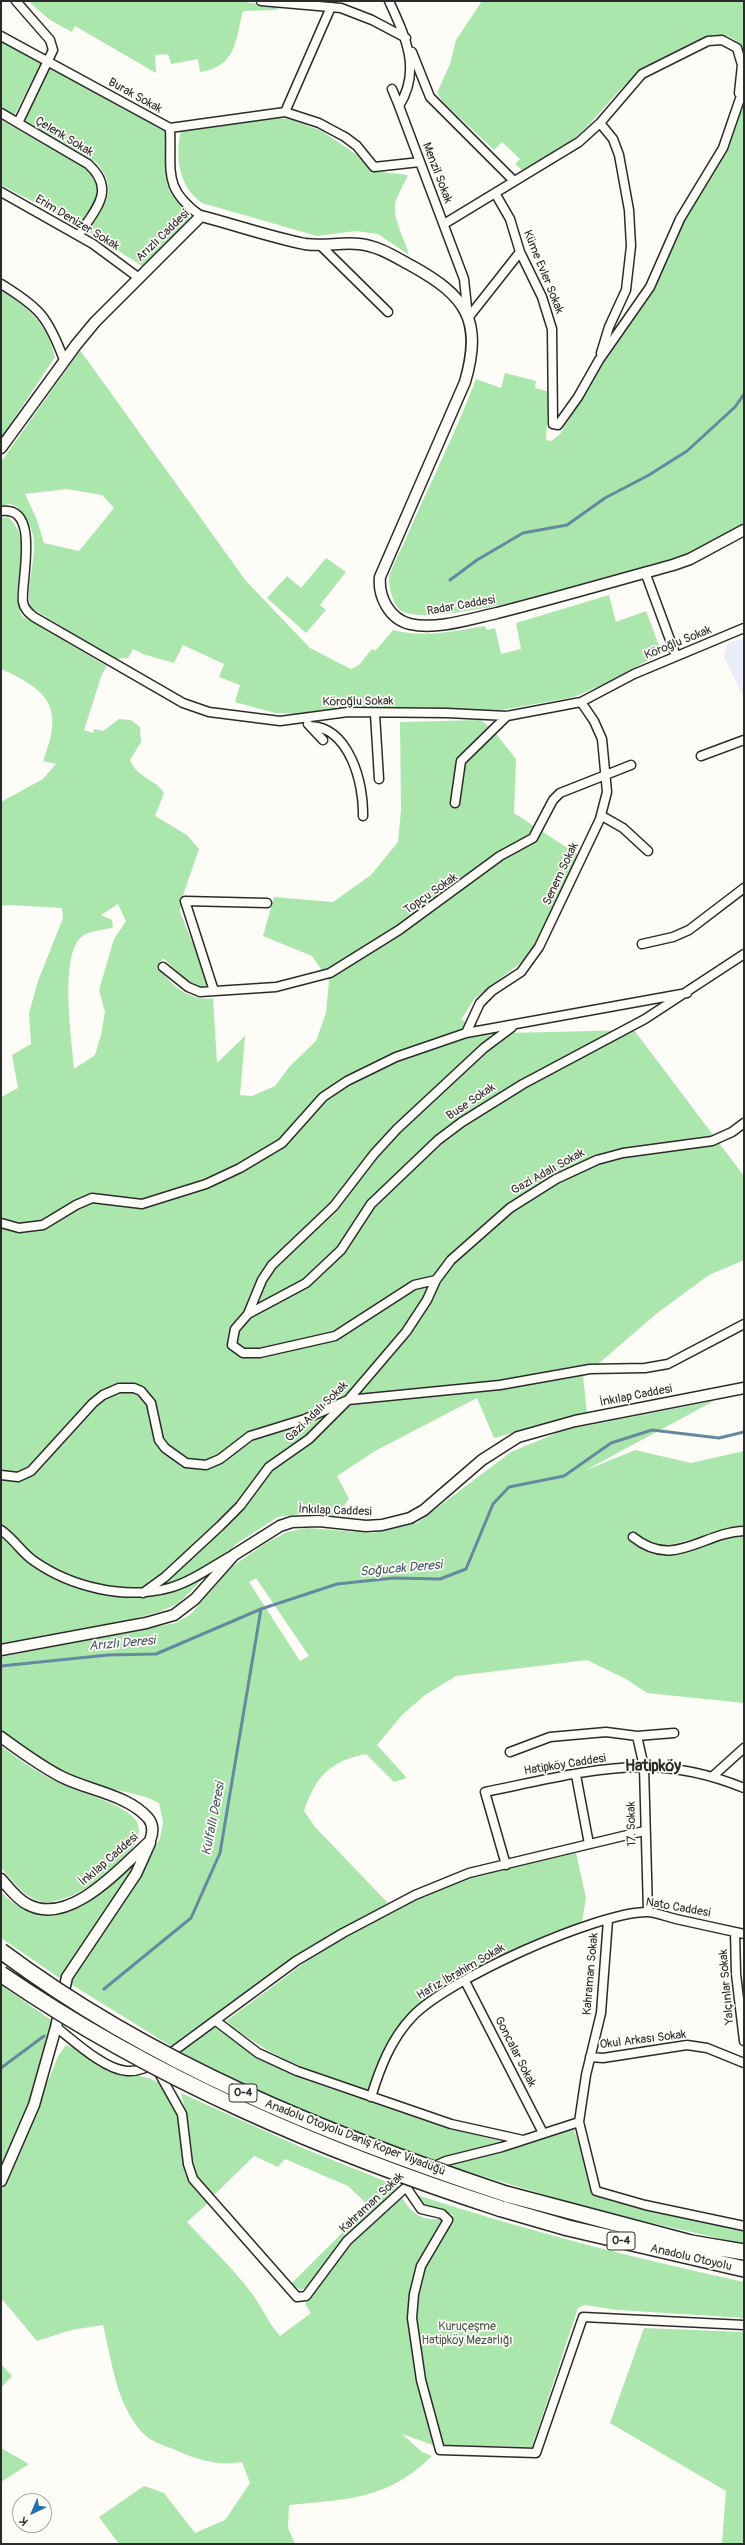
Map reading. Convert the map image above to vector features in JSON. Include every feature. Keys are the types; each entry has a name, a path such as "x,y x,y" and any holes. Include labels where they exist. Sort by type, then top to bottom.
{"highway":[{"name":"Anadolu Otoyolu Daniş Koper Viyadüğü","path":"1,1951 50,1987 96,2017 237,2091 308,2122 503,2201"},
{"name":"Anadolu Otoyolu Daniş Koper Viyadüğü","path":"1,1974 89,2030 231,2106 393,2172 503,2201"},
{"name":"Anadolu Otoyolu","path":"503,2201 691,2243 744,2252"},
{"name":"Anadolu Otoyolu","path":"503,2201 568,2228 744,2269"}],"street":[{"name":"Çelenk Sokak","path":"16,1 50,40 53,50 18,123"},
{"path":"261,1 331,7 354,12 406,38"},
{"path":"388,1 406,38 430,98 514,182"},
{"path":"285,112 331,7"},
{"name":"Burak Sokak","path":"1,36 170,128 174,190 182,201 202,216"},
{"path":"399,106 408,89 411,70 406,38"},
{"name":"Küme Evler Sokak","path":"444,224 569,148 600,123 642,74 701,44 714,40 728,42 740,53 742,65 739,98"},
{"name":"Küme Evler Sokak","path":"495,193 510,219 520,252 542,298 552,329 553,424 558,425 563,420 599,360 646,293 661,267 682,216 723,148 744,87"},
{"name":"Menzil Sokak","path":"392,89 464,279 468,318"},
{"path":"170,128 285,112 319,123 345,137 357,146 374,167 420,162"},
{"name":"Çelenk Sokak","path":"1,113 88,164 97,172 103,183 104,192 79,235"},
{"name":"Küme Evler Sokak","path":"599,360 609,327 626,290 631,246 629,210 619,155 613,139 600,123"},
{"name":"Erim Denizer Sokak","path":"1,192 79,235 139,278"},
{"name":"Arızlı Caddesi","path":"1,448 64,360 95,322 202,216 293,241 320,245 358,244 382,250 446,286 462,305 468,318"},
{"path":"320,245 388,312"},
{"path":"468,318 520,252"},
{"path":"1,284 34,307 47,320 64,360"},
{"name":"Radar Caddesi","path":"468,318 471,336 469,366 449,419 383,569 380,590 386,606 400,620 408,624 435,625 517,608 690,559 744,530"},
{"name":"Köroğlu Sokak","path":"1,511 11,512 16,516 25,535 27,547 22,600 27,610 34,617 195,708 227,715 280,721 303,719 331,713 447,713 507,716 580,702 634,674 744,628"},
{"path":"645,572 676,656"},
{"name":"Senem Sokak","path":"466,1033 480,1003 492,991 521,972 539,947 602,816 606,800 606,775 599,730 580,702"},
{"path":"375,714 379,779"},
{"path":"456,803 461,761 507,716"},
{"path":"303,719 323,740"},
{"path":"310,726 321,726 328,730 340,742 356,772 361,790 362,816"},
{"path":"701,756 744,740"},
{"name":"Topçu Sokak","path":"163,967 193,990 200,992 276,987 330,973 400,930 500,856 533,838 553,800 560,793 631,765"},
{"path":"602,816 623,828 648,851"},
{"path":"642,944 673,937 689,930 744,888"},
{"path":"214,991 185,901 266,903"},
{"name":"Buse Sokak","path":"248,1314 306,1283 341,1250 371,1204 438,1140 462,1122 523,1084 606,1041 687,993 744,954"},
{"path":"1,1223 19,1228 43,1225 76,1205 92,1198 142,1204 206,1184 240,1168 282,1143 322,1096 347,1081 396,1058 466,1033 687,993"},
{"path":"436,1280 414,1286 335,1336 260,1353 243,1353 232,1345 235,1329 248,1314 262,1280 272,1265 334,1206 384,1142 484,1048 514,1025"},
{"name":"Gazi Adalı Sokak","path":"143,1593 170,1573 220,1526 240,1506 270,1467 300,1446 348,1400 406,1332 427,1300 436,1280 458,1253 510,1208 575,1169 618,1154 712,1141 732,1132 744,1123"},
{"path":"1,1475 18,1478 31,1471 93,1403 103,1395 119,1388 134,1388 147,1397 151,1403 159,1440 175,1457 197,1466 213,1463 242,1441 260,1432 305,1418 348,1400 500,1385 590,1369 645,1368 668,1364 743,1326"},
{"name":"İnkılap Caddesi","path":"1,1650 165,1619 180,1611 195,1599 234,1555 280,1526 292,1522 319,1521 366,1526 382,1525 410,1518 424,1510 482,1460 518,1438 534,1432 575,1421 744,1388"},
{"path":"1,1530 13,1538 33,1561 57,1574 94,1588 130,1593 143,1593 174,1586 234,1555"},
{"path":"633,1537 654,1550 664,1550 684,1548 744,1531"},
{"path":"510,1752 550,1737 606,1732 637,1736 674,1733"},
{"name":"17. Sokak","path":"637,1736 644,1767 644,1831 648,1912"},
{"name":"İnkılap Caddesi","path":"1,1737 60,1777 126,1803 140,1811 150,1822 152,1834 150,1841 96,1890 66,1906 46,1909 30,1906 19,1899 1,1879"},
{"path":"713,1776 744,1748"},
{"name":"Hatipköy Caddesi","path":"506,1865 485,1792 576,1775 644,1767 713,1776 744,1788"},
{"path":"576,1775 589,1844"},
{"path":"56,2027 92,2056 121,2070 134,2071 154,2064 216,2021 296,1962 369,1919 439,1884 469,1873 644,1831"},
{"path":"1,2181 34,2105 56,2027 67,1977 136,1874 150,1841"},
{"name":"Nato Caddesi","path":"608,1920 648,1912 744,1934"},
{"name":"Hafız İbrahim Sokak","path":"372,2097 384,2062 411,2018 465,1981 520,1952 568,1932 608,1920"},
{"name":"Kahraman Sokak","path":"154,2064 182,2114 188,2164 193,2179 298,2297 306,2296 347,2241 425,2171 446,2161 524,2140 579,2122 590,2057 601,2013 608,1920"},
{"name":"Yalçınlar Sokak","path":"735,1932 736,1974 744,2041"},
{"name":"Goncalar Sokak","path":"465,1981 543,2133"},
{"path":"216,2021 248,2046 274,2061 451,2124 524,2140"},
{"name":"Okul Arkası Sokak","path":"590,2057 602,2058 687,2045 707,2048 744,2063"},
{"path":"579,2122 596,2191 645,2205 744,2226"},
{"path":"406,2187 422,2208 442,2214 448,2220 420,2266 414,2294 412,2318 421,2380 440,2450 536,2453 584,2317 744,2326"}],"shaded area":[{"path":"744,637 744,698 724,657 727,644"}],"green space":[{"path":"28,1 237,1 280,7 276,10 243,11 236,42 228,58 212,69 200,72 198,59 171,64 168,54 155,55 156,73 75,26 72,32 50,20"},
{"path":"482,1 744,1 744,52 737,42 728,36 718,35 708,37 686,46 639,73 620,90 577,136 551,155 522,170 515,164 520,159 502,142 494,150 443,102 437,93 450,64 456,40"},
{"path":"1,40 41,63 14,116 1,109"},
{"path":"49,66 165,130 169,190 186,212 190,220 142,266 87,231 104,206 107,198 108,182 97,163 24,121"},
{"path":"744,102 744,524 699,548 662,563 538,597 492,607 451,613 419,615 400,610 395,604 392,596 389,583 390,575 476,379 501,388 505,373 536,381 535,388 549,392 546,440 551,441 560,434 607,356 647,301 685,218 721,159"},
{"path":"278,118 289,119 322,131 360,157 373,171 408,175 396,201 395,210 397,223 409,255 378,234 356,231 317,236 202,203 194,196 183,180 180,170 178,150 181,130"},
{"path":"1,120 89,170 95,178 98,192 96,199 80,226 1,185"},
{"path":"1,290 28,310 42,326 55,357 1,438"},
{"path":"80,350 246,581 310,648 351,669 359,665 372,649 375,651 393,630 428,634 451,632 485,626 487,630 495,628 501,654 521,649 516,623 609,595 616,622 646,611 662,653 604,684 574,697 496,711 346,708 297,714 275,713 235,702 240,685 219,677 224,664 183,645 174,663 143,654 133,649 128,658 114,659 30,607 29,591 34,537 27,520 19,509 10,504 1,506 1,462","holes":["67,489 102,495 114,508 79,551 44,543 37,520 25,494"]},
{"path":"8,517 17,528 21,540 22,552 18,604 22,616 107,666 102,674 84,730 93,733 94,729 103,731 119,719 131,720 140,727 141,742 130,760 133,766 142,775 161,788 164,793 155,816 187,835 199,849 182,898 180,912 200,961 207,985 201,989 185,979 163,958 159,965 174,985 189,995 205,999 213,998 217,1063 245,1036 240,1095 252,1096 275,1086 290,1066 316,1041 326,1013 329,981 312,956 263,936 274,897 333,902 371,875 398,842 401,810 400,722 481,720 493,730 516,759 514,813 578,855 530,953 518,965 475,998 461,1020 507,1033 634,1030 744,1176 744,1260 709,1275 656,1314 583,1377 587,1412 494,1438 477,1398 375,1451 337,1476 349,1499 336,1516 310,1513 278,1517 236,1544 177,1604 159,1612 121,1622 1,1645 1,1097 18,1088 12,1055 31,1044 29,1013 38,981 63,918 62,908 9,905 1,906 1,802 43,779 56,764 43,761 52,727 52,714 48,703 31,685 1,669 1,518","holes":["118,904 126,921 114,939 99,990 105,1012 101,1035 95,1055 74,1069 68,1000 70,962 74,947 84,935 113,927 112,920 101,915"]},
{"path":"326,558 346,572 320,605 326,610 306,633 267,598 287,576 301,588"},
{"path":"714,1401 584,1471 635,1450 691,1463 744,1451 744,1526 666,1546 649,1544 636,1534 631,1539 647,1551 663,1553 744,1534 744,1703 647,1693 626,1679 587,1660 456,1676 425,1695 402,1715 377,1745 407,1778 394,1782 366,1754 353,1757 333,1766 326,1772 313,1789 304,1811 315,1827 388,1903 302,1952 171,2046 69,1983 139,1880 160,1838 163,1822 159,1803 142,1796 94,1786 74,1779 52,1768 1,1733 1,1657 175,1623 190,1615 233,1566 266,1543 287,1532 307,1528 372,1533 417,1523 511,1452 564,1430","holes":["256,1578 309,1656 300,1661 249,1582"]},
{"path":"1,1746 30,1767 49,1778 106,1801 127,1812 134,1818 139,1830 135,1844 124,1859 109,1873 91,1886 56,1901 43,1902 36,1900 19,1888 1,1868"},
{"path":"576,1853 586,1898 582,1922 497,1958 459,1980 413,2010 401,2026 370,2091 294,2064 260,2046 226,2021 319,1952 428,1894 472,1877"},
{"path":"132,1867 134,1870 61,1979 1,1938 1,1892 11,1901 32,1912 56,1914 68,1912 91,1900 121,1874"},
{"path":"1,1985 51,2020 45,2060 39,2079 25,2117 1,2173"},
{"path":"214,2027 258,2058 305,2080 448,2128 505,2142 432,2161 323,2119 219,2072 181,2052"},
{"name":"Kuruçeşme Hatipköy Mezarlığı","path":"66,2045 78,2050 111,2070 151,2079 163,2086 171,2095 179,2116 187,2178 195,2190 208,2203 187,2222 246,2285 280,2336 311,2313 305,2304 352,2240 401,2196 411,2210 423,2218 437,2219 454,2215 424,2205 417,2195 579,2243 744,2282 744,2318 618,2310 585,2305 578,2308 532,2447 433,2445 402,2434 422,2452 432,2456 399,2481 366,2495 330,2501 289,2505 288,2528 295,2544 119,2544 99,2517 144,2486 164,2493 195,2533 225,2520 250,2483 242,2462 218,2463 203,2460 159,2444 147,2437 137,2426 122,2399 113,2370 103,2325 71,2330 37,2341 1,2298 1,2191 18,2155 58,2056"},
{"path":"181,2093 305,2149 400,2187 358,2226 311,2285 301,2290 291,2284 369,2206 348,2186 285,2159 278,2167 254,2156 213,2196 198,2178 194,2168 189,2126"},
{"path":"572,2128 581,2148 594,2196 744,2231 744,2244 599,2211 445,2165"},
{"path":"644,2328 744,2332 744,2544 722,2544 726,2491 610,2423"},
{"path":"1,2364 12,2376 1,2388"},
{"path":"1,2448 29,2464 1,2482"}],"waterway":[{"path":"450,580 477,560 523,533 567,525 605,498 649,475 687,451 735,407 744,394"},
{"name":"Soğucak Deresi","path":"1,1666 108,1655 156,1654 261,1609 337,1584 394,1578 440,1579 466,1569 493,1504 509,1487 564,1476 611,1443 652,1430 719,1438 744,1432"},
{"name":"Kulfallı Deresi","path":"104,1989 191,1918 220,1853 261,1609"},
{"name":"Kulfallı Deresi","path":"1,2068 44,2036"}],"district":[{"name":"Hatipköy","path":"653,1767"}],"water label":[{"name":"Arızlı Deresi","path":"122,1644"}]}
